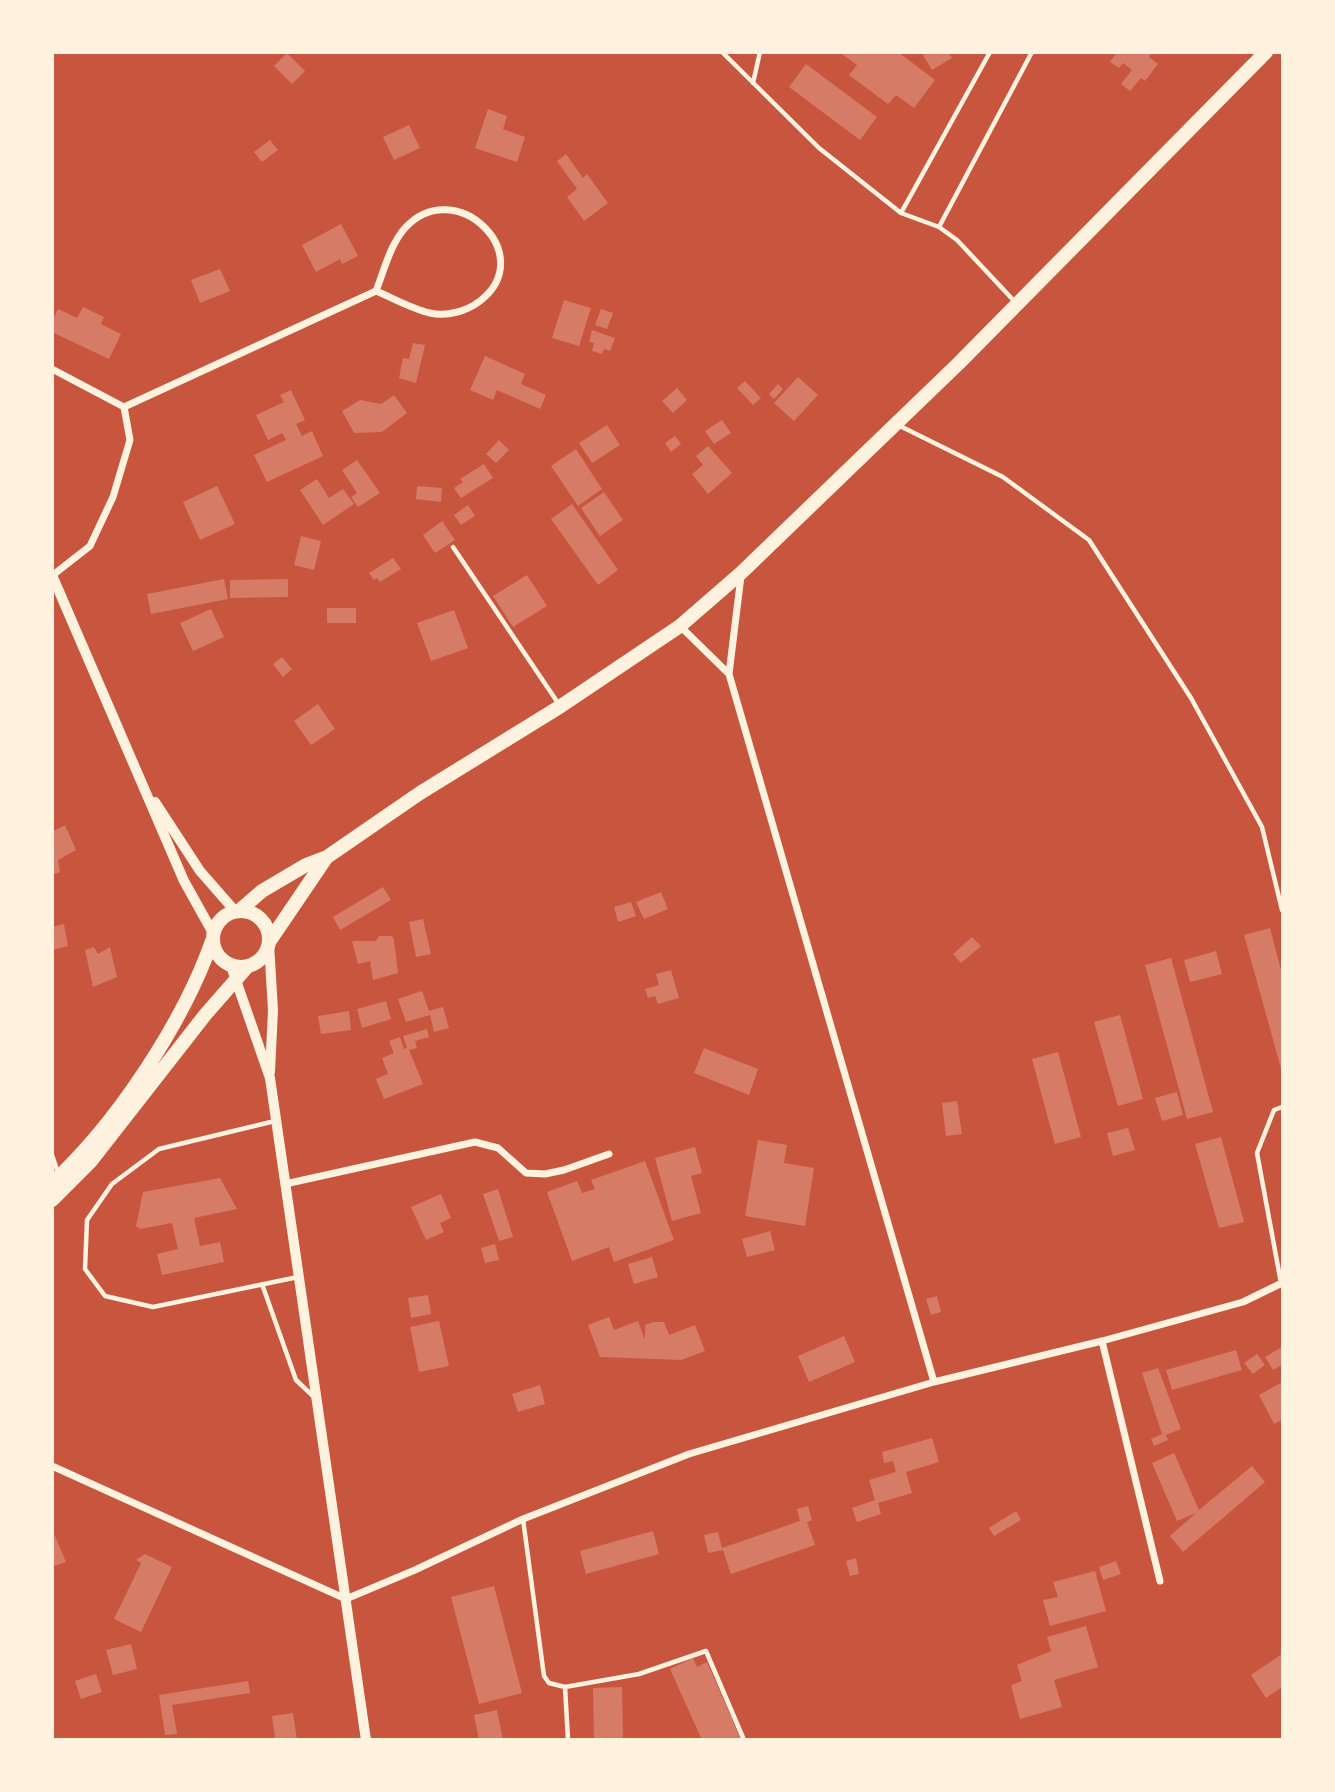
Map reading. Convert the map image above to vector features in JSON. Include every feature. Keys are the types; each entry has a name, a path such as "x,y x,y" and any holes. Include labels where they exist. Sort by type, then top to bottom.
{"highway":[{"path":"56,1180 104,1125 167,1036 198,980 221,918 238,911 286,876 327,857 420,793 561,706 680,626 741,573 896,424 1266,52"},
{"path":"52,1200 91,1161 205,1015 234,973 264,956 269,943 327,857"},
{"path":"238,911 258,916 269,932 269,943"},
{"path":"213,937 218,956 234,973"}],"street":[{"path":"124,407 376,291 404,229 418,217 446,209 471,215 492,234 501,258 499,279 486,297 467,311 431,314 376,291"},
{"path":"52,369 124,407"},
{"path":"124,407 130,440 113,497 90,546 53,575 137,777 184,881 213,937"},
{"path":"741,573 729,674 934,1382"},
{"path":"680,626 729,674"},
{"path":"137,777 201,871 238,911"},
{"path":"269,943 273,1010 270,1078 366,1740"},
{"path":"234,973 270,1078"},
{"path":"285,1184 475,1142 498,1148 526,1173 545,1174 564,1170 609,1154"},
{"path":"52,1466 346,1599 523,1519 689,1454 934,1382 1102,1341 1244,1302 1282,1283"},
{"path":"1102,1341 1160,1581"}],"lane":[{"path":"722,52 819,148 901,213 939,227 957,240 1017,304"},
{"path":"753,83 760,52"},
{"path":"901,213 990,52"},
{"path":"939,227 1032,52"},
{"path":"896,424 1003,477 1089,540 1191,698 1262,827 1283,910"},
{"path":"453,547 561,706"},
{"path":"1282,1283 1257,1153 1274,1110 1283,1107"},
{"path":"276,1121 159,1149 112,1184 87,1220 85,1269 106,1296 153,1307 299,1277"},
{"path":"52,1155 56,1180"},
{"path":"262,1284 296,1380 317,1400"},
{"path":"523,1519 544,1676 549,1683 565,1687 639,1674 706,1651 744,1740"},
{"path":"565,1687 568,1740"}],"building":[{"path":"839,52 898,52 935,80 914,108 896,95 888,104 849,75 857,65"},
{"path":"926,52 948,52 952,58 932,70 923,55"},
{"path":"1117,52 1152,52 1149,57 1158,64 1145,81 1141,78 1130,91 1121,84 1132,70 1123,63 1119,68 1110,62"},
{"path":"287,53 305,71 292,84 274,66"},
{"path":"806,64 877,117 860,140 789,87"},
{"path":"488,109 507,116 503,129 525,137 517,162 475,148"},
{"path":"409,125 420,148 394,160 383,137"},
{"path":"270,140 278,150 262,162 254,152"},
{"path":"566,154 583,178 587,174 608,203 584,221 567,197 577,189 557,161"},
{"path":"341,224 358,256 342,264 340,259 316,272 302,245"},
{"path":"220,269 230,291 200,303 191,280"},
{"path":"564,300 591,308 579,346 552,338"},
{"path":"83,307 104,317 101,324 121,334 109,359 52,332 52,321 58,309 77,318"},
{"path":"601,309 613,313 607,329 595,325"},
{"path":"592,330 615,338 610,351 604,349 602,354 592,351 594,343 589,342"},
{"path":"413,343 425,345 416,383 399,378 403,358 409,359"},
{"path":"485,356 525,374 521,384 546,395 540,409 497,390 493,400 470,390"},
{"path":"798,377 818,395 794,421 774,403"},
{"path":"745,381 761,398 753,405 737,388"},
{"path":"778,384 783,389 774,399 769,394"},
{"path":"677,388 687,400 673,413 662,401"},
{"path":"291,390 305,420 296,424 302,436 312,431 323,456 267,482 254,455 286,440 282,433 268,440 256,415 284,402 280,395"},
{"path":"394,395 407,413 382,432 354,433 342,411 360,400 381,404"},
{"path":"722,420 731,433 714,444 705,431"},
{"path":"607,425 620,445 592,463 579,443"},
{"path":"675,436 681,444 671,452 665,443"},
{"path":"499,440 509,450 496,463 486,454"},
{"path":"708,446 732,473 708,494 692,474 703,465 696,456"},
{"path":"576,449 602,489 578,506 551,466"},
{"path":"357,460 380,493 358,507 351,497 357,493 342,470"},
{"path":"484,464 493,478 461,498 454,488 463,482 460,479"},
{"path":"317,479 329,498 343,489 354,504 323,525 300,490"},
{"path":"217,486 235,524 200,540 183,502"},
{"path":"417,486 442,488 441,502 416,499"},
{"path":"604,492 623,520 600,536 581,508"},
{"path":"572,504 618,570 598,585 551,519"},
{"path":"468,505 475,516 461,525 454,515"},
{"path":"442,521 455,540 435,553 423,535"},
{"path":"301,536 321,541 314,570 294,565"},
{"path":"393,558 401,569 380,582 377,578 374,580 369,573"},
{"path":"527,575 547,606 513,627 493,596"},
{"path":"224,579 228,599 151,614 147,594"},
{"path":"288,579 288,597 230,598 230,580"},
{"path":"327,608 356,608 356,623 327,623"},
{"path":"211,609 224,637 193,651 180,623"},
{"path":"454,610 468,648 431,661 417,623"},
{"path":"282,657 292,669 283,677 273,664"},
{"path":"318,704 335,729 311,745 294,721"},
{"path":"65,825 76,850 58,860 60,872 52,875 52,832"},
{"path":"383,887 391,900 340,930 333,917"},
{"path":"661,892 668,909 644,919 636,902"},
{"path":"631,902 636,916 618,922 614,907"},
{"path":"423,919 431,954 416,957 409,922"},
{"path":"64,924 68,946 52,950 52,927"},
{"path":"1270,928 1282,974 1282,1072 1244,935"},
{"path":"379,936 392,936 398,973 373,980 370,961 358,964 352,941 376,941"},
{"path":"972,937 981,946 961,963 953,954"},
{"path":"94,947 98,954 110,947 117,977 93,987 85,950"},
{"path":"1216,951 1222,974 1190,982 1184,960"},
{"path":"1171,958 1213,1112 1187,1119 1145,965"},
{"path":"671,970 679,998 658,1004 655,996 648,998 645,989 659,985 656,974"},
{"path":"422,991 429,1011 443,1007 449,1028 434,1032 430,1015 406,1022 398,999"},
{"path":"386,1001 391,1019 362,1028 357,1009"},
{"path":"349,1011 351,1030 321,1034 318,1016"},
{"path":"1120,1015 1143,1099 1118,1106 1094,1022"},
{"path":"427,1029 429,1037 415,1041 417,1048 409,1050 423,1084 384,1099 376,1079 388,1074 382,1058 394,1053 389,1041 400,1037 404,1049 407,1048 403,1036"},
{"path":"704,1048 758,1069 749,1095 694,1073"},
{"path":"1058,1052 1081,1137 1055,1144 1032,1059"},
{"path":"1177,1092 1183,1115 1162,1121 1155,1098"},
{"path":"957,1101 962,1134 946,1136 942,1103"},
{"path":"1128,1128 1135,1150 1113,1156 1107,1133"},
{"path":"1221,1137 1244,1222 1219,1228 1195,1144"},
{"path":"758,1140 787,1145 784,1163 814,1168 805,1226 745,1216"},
{"path":"695,1147 702,1173 691,1176 701,1213 672,1221 655,1158"},
{"path":"645,1161 674,1240 614,1262 609,1247 572,1261 547,1192 577,1181 582,1193 595,1189 591,1180"},
{"path":"220,1178 237,1209 194,1218 200,1246 220,1242 224,1262 162,1275 157,1254 178,1249 172,1223 140,1229 136,1226 143,1192"},
{"path":"498,1189 513,1237 499,1241 483,1194"},
{"path":"441,1194 451,1218 440,1223 444,1232 426,1240 411,1207"},
{"path":"770,1231 775,1250 747,1257 742,1239"},
{"path":"495,1244 499,1260 485,1263 481,1248"},
{"path":"652,1257 658,1277 634,1284 628,1264"},
{"path":"428,1295 431,1314 411,1318 408,1298"},
{"path":"937,1296 941,1312 931,1315 926,1299"},
{"path":"609,1317 614,1330 638,1321 645,1340 645,1325 653,1322 664,1322 669,1335 695,1325 705,1351 681,1360 600,1357 588,1325"},
{"path":"439,1321 449,1366 419,1372 410,1327"},
{"path":"844,1336 855,1362 809,1382 798,1356"},
{"path":"1282,1347 1282,1365 1273,1370 1265,1357"},
{"path":"1236,1350 1242,1370 1172,1390 1166,1370"},
{"path":"1257,1354 1265,1365 1253,1374 1244,1363"},
{"path":"1158,1368 1181,1429 1166,1435 1168,1440 1154,1446 1151,1439 1162,1434 1142,1373"},
{"path":"1282,1382 1282,1420 1274,1424 1259,1395"},
{"path":"540,1385 545,1404 518,1412 512,1394"},
{"path":"932,1438 939,1462 906,1472 912,1493 878,1503 881,1514 857,1522 852,1508 875,1500 869,1480 896,1472 893,1461 884,1463 882,1452"},
{"path":"1174,1453 1199,1510 1252,1466 1265,1482 1183,1552 1170,1536 1196,1513 1177,1521 1152,1463"},
{"path":"808,1506 812,1520 807,1522 815,1545 731,1574 723,1550 708,1553 704,1535 718,1532 722,1548 800,1521 797,1509"},
{"path":"1016,1511 1021,1520 994,1536 989,1528"},
{"path":"52,1529 66,1562 52,1567"},
{"path":"653,1531 659,1554 586,1574 580,1551"},
{"path":"145,1554 172,1567 141,1632 114,1619 141,1563 136,1560"},
{"path":"856,1558 859,1574 850,1576 846,1561"},
{"path":"1116,1561 1121,1574 1103,1580 1099,1567"},
{"path":"1095,1571 1106,1611 1050,1626 1043,1600 1058,1597 1053,1582"},
{"path":"494,1586 522,1693 479,1704 451,1597"},
{"path":"1086,1626 1098,1667 1054,1680 1062,1707 1020,1719 1011,1685 1022,1681 1017,1665 1051,1651 1047,1637"},
{"path":"131,1644 137,1669 113,1675 106,1650"},
{"path":"1282,1654 1282,1687 1266,1698 1251,1675"},
{"path":"693,1658 697,1667 707,1662 741,1740 702,1740 670,1669"},
{"path":"96,1674 102,1692 81,1699 75,1681"},
{"path":"248,1681 250,1693 172,1705 177,1734 165,1735 159,1695"},
{"path":"622,1687 623,1740 594,1740 593,1688"},
{"path":"497,1710 503,1740 479,1740 474,1715"},
{"path":"293,1713 297,1740 268,1740 275,1737 272,1716"}]}
